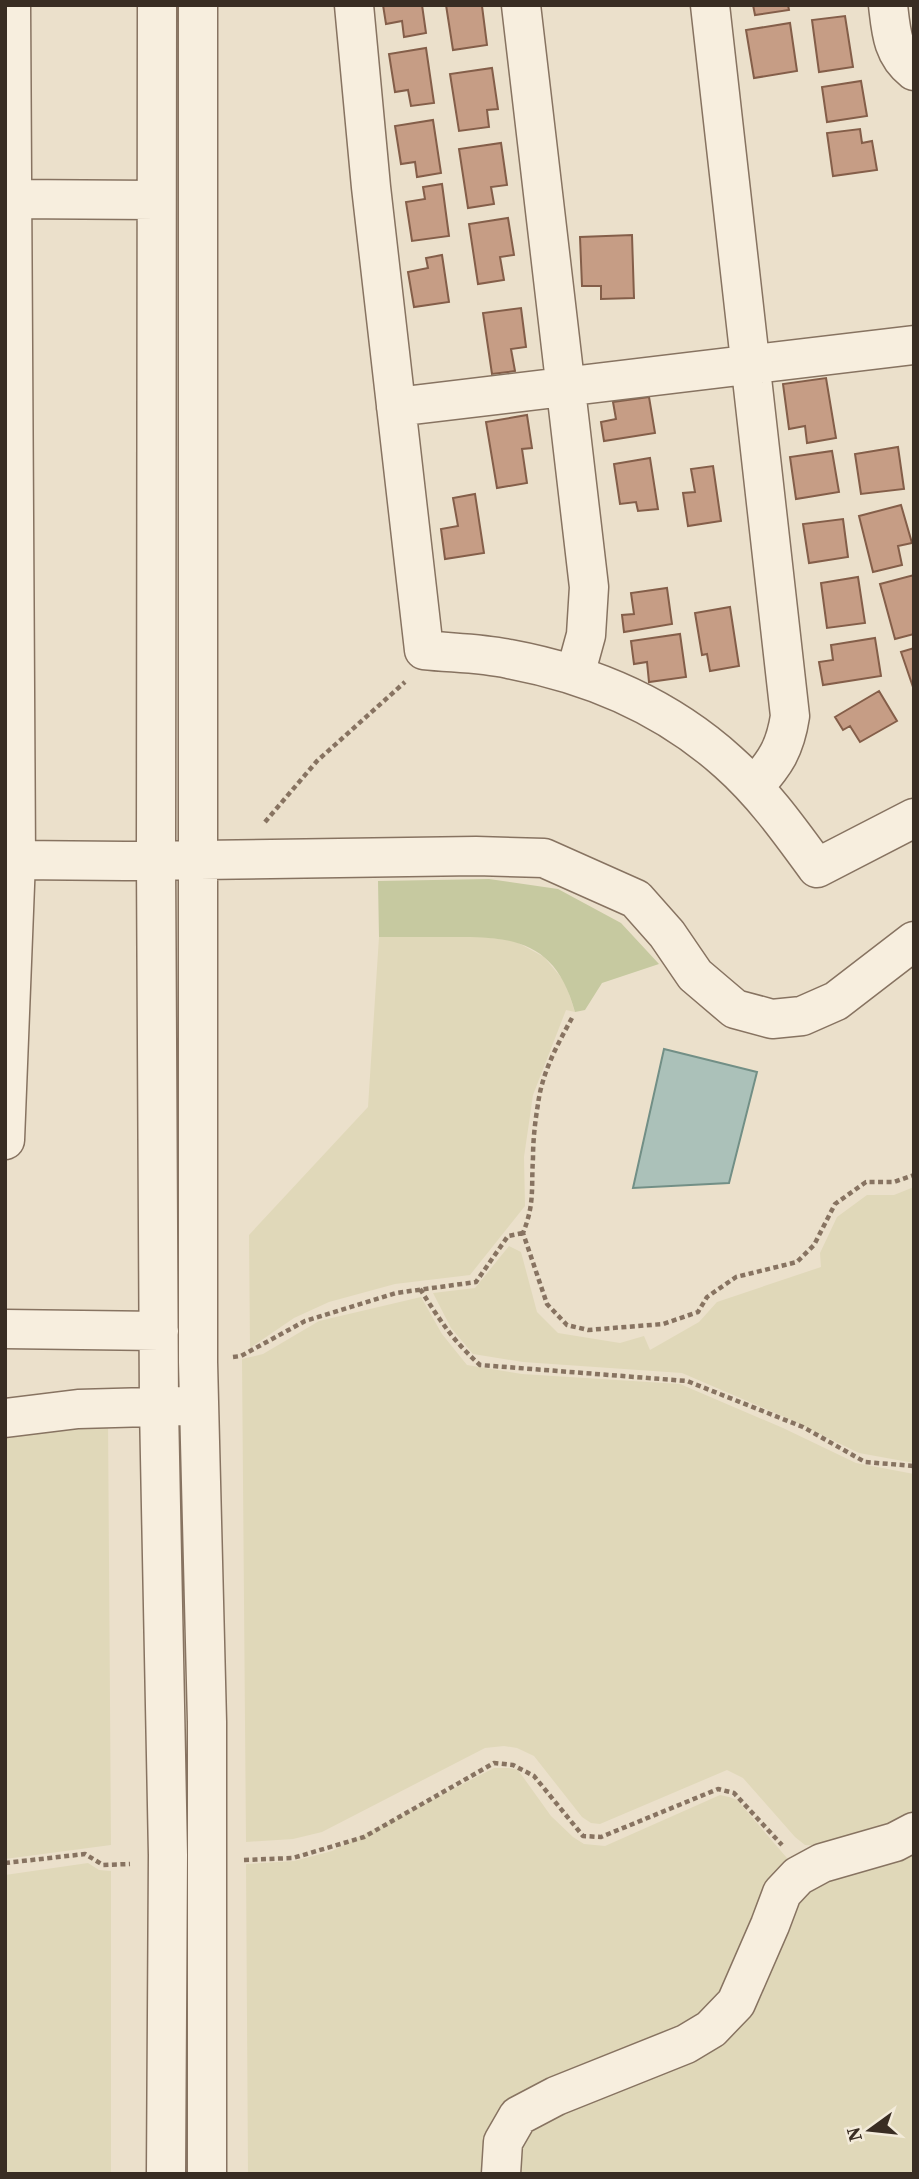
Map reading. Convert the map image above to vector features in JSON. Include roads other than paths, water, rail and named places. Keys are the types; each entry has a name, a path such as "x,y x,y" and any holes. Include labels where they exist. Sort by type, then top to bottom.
{"street":[{"path":"5,1140 16,860 10,460 12,5"},
{"path":"157,5 156,860 159,1407 167,1862 166,2174"},
{"path":"198,5 216,860 198,1362 206,1722 207,2174"},
{"path":"354,5 371,187 424,650 508,659 575,676 641,702 673,720 729,763 754,787 817,869 914,818"},
{"path":"521,5 589,587 586,635 575,676"},
{"path":"710,5 790,716 782,749 754,787"},
{"path":"888,5 894,46 899,57 914,71"},
{"path":"11,199 155,200"},
{"path":"396,407 914,345"},
{"path":"16,860 476,856 544,858 636,899 667,934 695,975 735,1009 772,1019 802,1016 836,1001 914,942"},
{"path":"5,1329 159,1331"},
{"path":"5,1418 78,1409 198,1405"},
{"path":"501,2174 503,2142 518,2116 556,2096 686,2044 711,2029 736,2003 782,1893 799,1876 822,1863 895,1842 914,1832"}],"water":[{"path":"664,1049 757,1072 729,1183 633,1188"}]}
